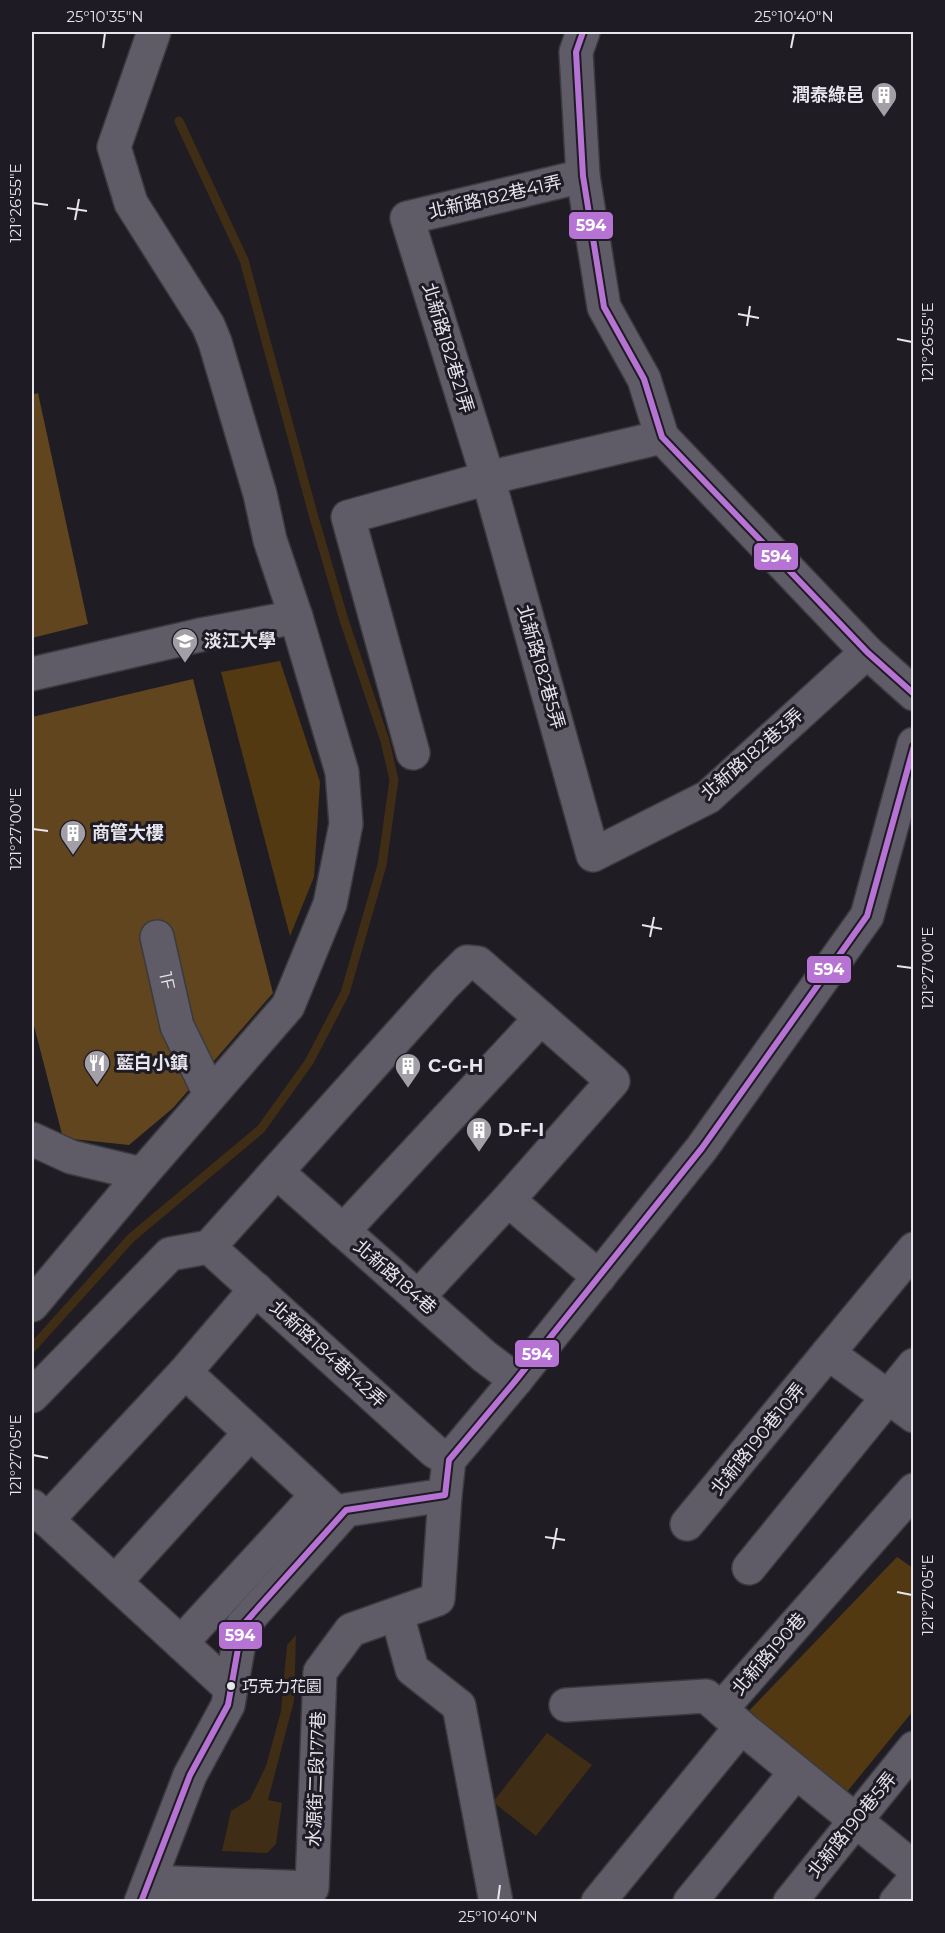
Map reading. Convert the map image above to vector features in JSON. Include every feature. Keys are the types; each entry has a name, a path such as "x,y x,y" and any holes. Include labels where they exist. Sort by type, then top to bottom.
{"street":[{"path":"32,1305 210,1094 288,1006 330,904 346,824 342,772 296,617 270,540 260,494 215,342 208,325 131,203 114,147 154,32"},
{"path":"583,32 576,52 583,176 604,307 644,379 662,437 867,652 914,694"},
{"name":"北新路182巷41弄","path":"407,218 583,176"},
{"name":"北新路182巷21弄","path":"407,218 488,478"},
{"path":"413,753 348,517 488,478 662,437"},
{"name":"北新路182巷5弄","path":"488,478 593,855"},
{"path":"32,674 200,635 296,617"},
{"name":"北新路182巷3弄","path":"593,855 708,796 867,652"},
{"path":"496,1902 459,1706 412,1669 397,1614 438,1599 449,1460 702,1148 867,916 914,744"},
{"name":"1F","path":"157,937 177,1026 210,1094"},
{"path":"32,1396 170,1254 209,1247 444,985 467,962 478,963 613,1081 508,1200 418,1297"},
{"path":"343,1231 542,1018"},
{"path":"32,1139 71,1157 142,1174"},
{"name":"北新路184巷","path":"277,1172 484,1356 516,1380"},
{"path":"508,1200 598,1277"},
{"name":"北新路184巷142弄","path":"209,1247 434,1450 449,1460"},
{"name":"北新路190巷10弄","path":"687,1524 914,1249"},
{"path":"230,1688 39,1513 184,1372 256,1289"},
{"path":"828,1353 914,1416"},
{"path":"749,1568 914,1365"},
{"path":"184,1372 328,1506 346,1510 445,1495"},
{"path":"115,1582 250,1433"},
{"path":"181,1643 328,1506"},
{"name":"水源街二段177巷","path":"328,1506 242,1626 228,1705 190,1775 145,1892 312,1888 320,1672 351,1630 397,1614"},
{"name":"北新路190巷","path":"598,1902 731,1718 907,1511"},
{"path":"566,1705 706,1696 914,1868"},
{"name":"北新路190巷5弄","path":"790,1902 914,1748"},
{"path":"690,1902 796,1772"},
{"path":"896,1902 914,1880"}],"shaded area":[{"path":"38,393 88,624 32,638 32,395"},
{"path":"280,661 320,782 314,877 290,936 221,672"},
{"path":"193,679 273,993 173,1108 129,1145 63,1138 32,1018 32,717"},
{"path":"897,1557 913,1568 913,1711 846,1793 745,1715"},
{"path":"296,1635 294,1701 268,1800 282,1803 276,1844 267,1853 222,1851 231,1811 250,1799 266,1766 281,1711 287,1645"},
{"path":"547,1733 592,1765 536,1836 493,1802"}],"waterway":[{"path":"32,1348 131,1238 261,1129 309,1062 345,993 382,865 394,780 385,741 344,620 313,514 244,260 179,121"}],"transit line":[{"name":"594","path":"583,32 576,52 583,176 604,307 644,379 662,437 867,652 914,694"},
{"name":"594","path":"141,1902 190,1775 228,1705 242,1626 346,1510 445,1495 449,1460 702,1148 867,916 914,746"}],"place":[{"name":"潤泰綠邑","path":"884,118"},
{"name":"淡江大學","path":"185,664"},
{"name":"商管大樓","path":"73,856"},
{"name":"藍白小鎮","path":"97,1086"},
{"name":"C-G-H","path":"408,1089"},
{"name":"D-F-I","path":"479,1153"},
{"name":"巧克力花園","path":"231,1686"}]}
